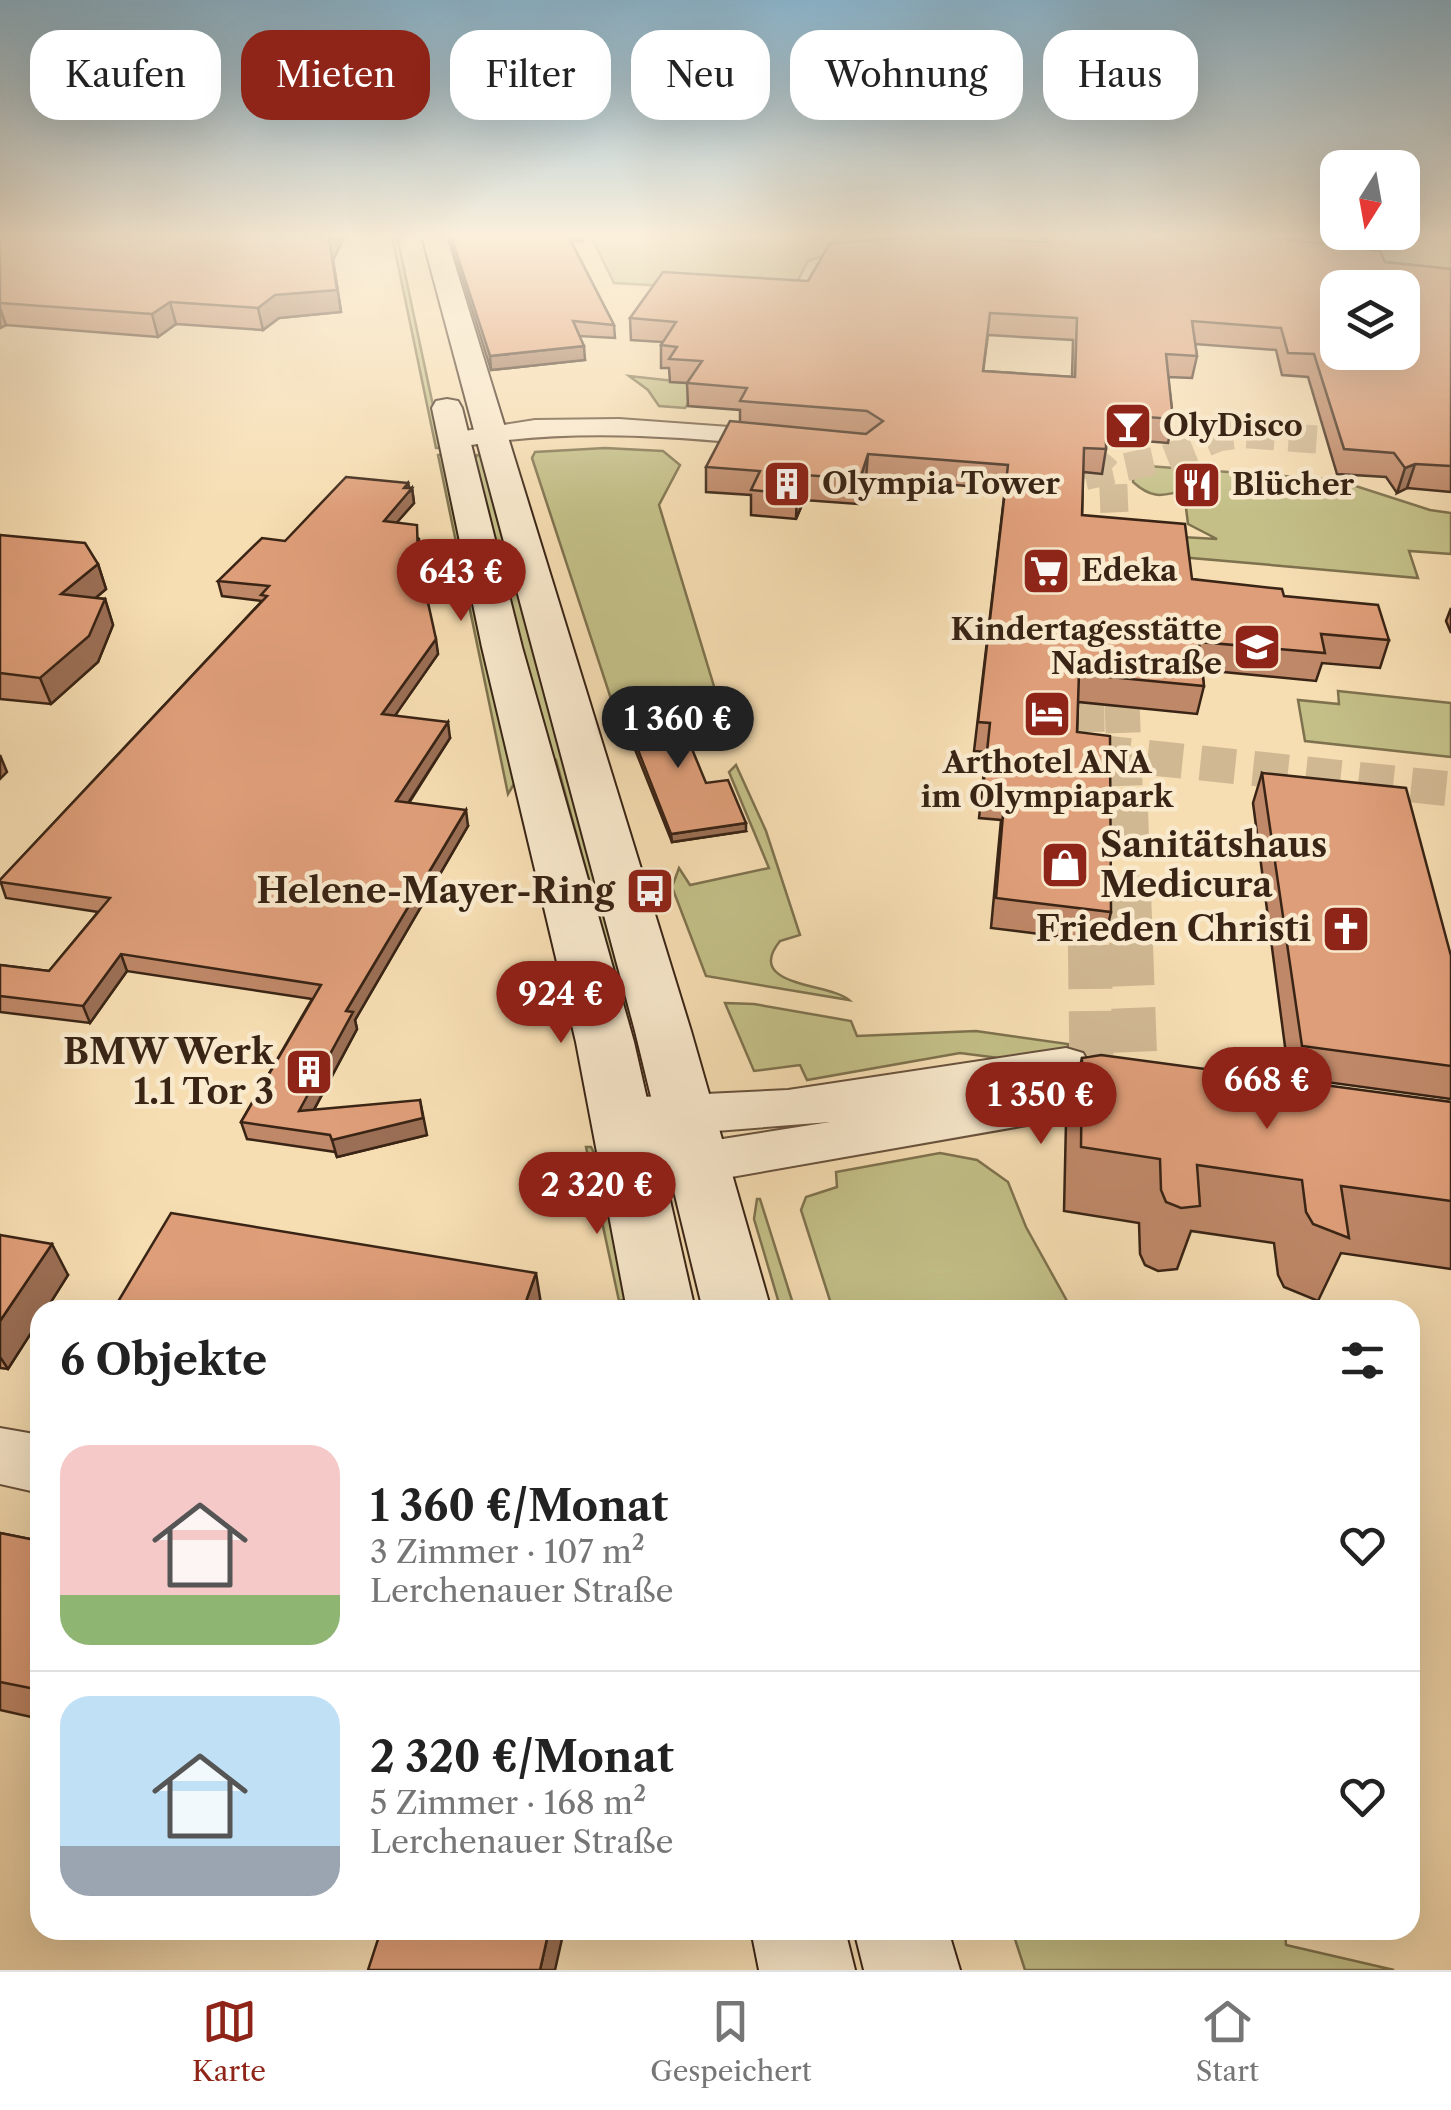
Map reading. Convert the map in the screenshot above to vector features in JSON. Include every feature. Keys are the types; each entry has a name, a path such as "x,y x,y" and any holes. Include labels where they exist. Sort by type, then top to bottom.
{"main road":[{"path":"454,328 479,438 533,771 604,1042 658,1300"},
{"path":"440,377 479,438 691,1141 734,1300"},
{"path":"800,1940 807,1970"},
{"path":"904,1940 912,1970"}],"street":[{"path":"620,428 705,432 808,448 479,438 620,428"},
{"path":"674,444 705,432"},
{"path":"623,1131 691,1141 1066,1083"},
{"path":"0,1456 30,1462"}],"shaded area":[{"path":"411,328 417,328 442,448 436,448"},
{"path":"629,376 702,384 685,408 659,406 648,390"},
{"path":"605,448 663,451 680,465 659,505 723,716 683,701 614,708 532,458 535,452"},
{"path":"444,454 517,779 508,794 438,455"},
{"path":"477,455 484,456 638,1022 628,1023 556,760 542,748 471,465"},
{"path":"1134,465 1337,480 1451,513 1451,554 1409,551 1418,578 1180,557 1182,537 1217,539 1188,524 1186,508 1200,492 1152,494 1133,482"},
{"path":"1338,691 1451,703 1451,757 1305,741 1298,700 1339,704"},
{"path":"736,765 766,831 800,935 780,941 772,956 772,967 794,981 849,1000 706,976 672,887 679,868 690,885 769,868 729,772"},
{"path":"725,1003 754,1004 851,1021 857,1036 976,1031 1068,1044 1069,1067 960,1053 807,1080 800,1065 754,1071"},
{"path":"586,1147 591,1147 603,1170 632,1297 619,1300"},
{"path":"940,1153 977,1160 1008,1182 1026,1227 1066,1300 830,1300 801,1210 806,1197 837,1187 836,1172"},
{"path":"760,1199 792,1300 778,1300 754,1219"},
{"path":"1015,1940 1286,1940 1286,1945 1394,1970 1025,1970"}],"building":[{"path":"481,328 576,328 584,346 490,356"},
{"path":"672,328 988,328 983,371 1075,377 1077,328 1193,328 1197,356 1166,354 1173,419 1106,414 1106,449 1084,448 1082,515 1185,524 1192,579 1282,589 1284,596 1378,605 1389,640 1321,634 1325,653 1199,642 1204,686 1079,674 1077,732 1110,736 1111,912 996,898 1005,791 983,789 990,723 978,722 1008,465 868,454 860,479 805,475 797,494 751,490 760,471 706,467 730,421 866,434 883,421 867,411 740,401 747,388 687,383 702,361 669,359 677,347 661,345"},
{"path":"1280,328 1320,328 1320,370 1420,370 1420,328 1451,328 1451,466 1415,464 1405,468 1394,453 1344,449 1314,354 1288,353"},
{"path":"346,477 408,483 404,488 412,488 384,521 417,525 418,557 436,639 382,714 448,722 396,801 466,810 346,1011 353,1012 299,1111 420,1100 423,1118 332,1140 330,1135 241,1122 321,985 121,954 83,1006 0,996 0,965 49,971 110,898 0,880 267,596 261,595 269,586 218,581 262,538 285,541"},
{"path":"0,535 85,543 98,564 61,594 105,599 89,636 40,678 0,673"},
{"path":"671,698 706,783 728,780 746,823 671,834 620,704"},
{"path":"1262,773 1406,788 1451,956 1451,1066 1302,1046"},
{"path":"1101,1055 1451,1102 1451,1201 1341,1186 1349,1238 1313,1224 1306,1212 1302,1180 1197,1165 1200,1206 1181,1208 1166,1202 1161,1190 1160,1159 1081,1147 1082,1058"},
{"path":"171,1213 536,1273 527,1300 119,1300"},
{"path":"0,1235 52,1244 0,1321"},
{"path":"0,1533 30,1539 30,1688 0,1682"},
{"path":"378,1940 547,1940 540,1970 368,1970"}],"tunnel":[{"path":"1107,471 1167,458 1220,437 1243,434 1403,446 1451,455"},
{"path":"1041,460 1101,466 1107,471"},
{"path":"1085,476 1107,471"},
{"path":"1107,471 1113,477 1117,575"},
{"path":"1086,644 1088,795"},
{"path":"1120,645 1124,755"},
{"path":"1095,752 1124,755"},
{"path":"1124,755 1451,789"},
{"path":"1124,755 1126,812"},
{"path":"1126,810 1137,1108"},
{"path":"1089,879 1092,1102"}],"place":[{"name":"OlyDisco","path":"1128,426"},
{"name":"Olympia Tower","path":"787,484"},
{"name":"Blücher","path":"1197,485"},
{"name":"Edeka","path":"1046,571"},
{"name":"Kindertagesstätte Nadistraße","path":"1257,647"},
{"name":"Arthotel ANA im Olympiapark","path":"1047,714"},
{"name":"Sanitätshaus Medicura","path":"1065,865"},
{"name":"Helene-Mayer-Ring","path":"650,891"},
{"name":"Frieden Christi","path":"1346,929"},
{"name":"BMW Werk 1.1 Tor 3","path":"309,1072"}]}
